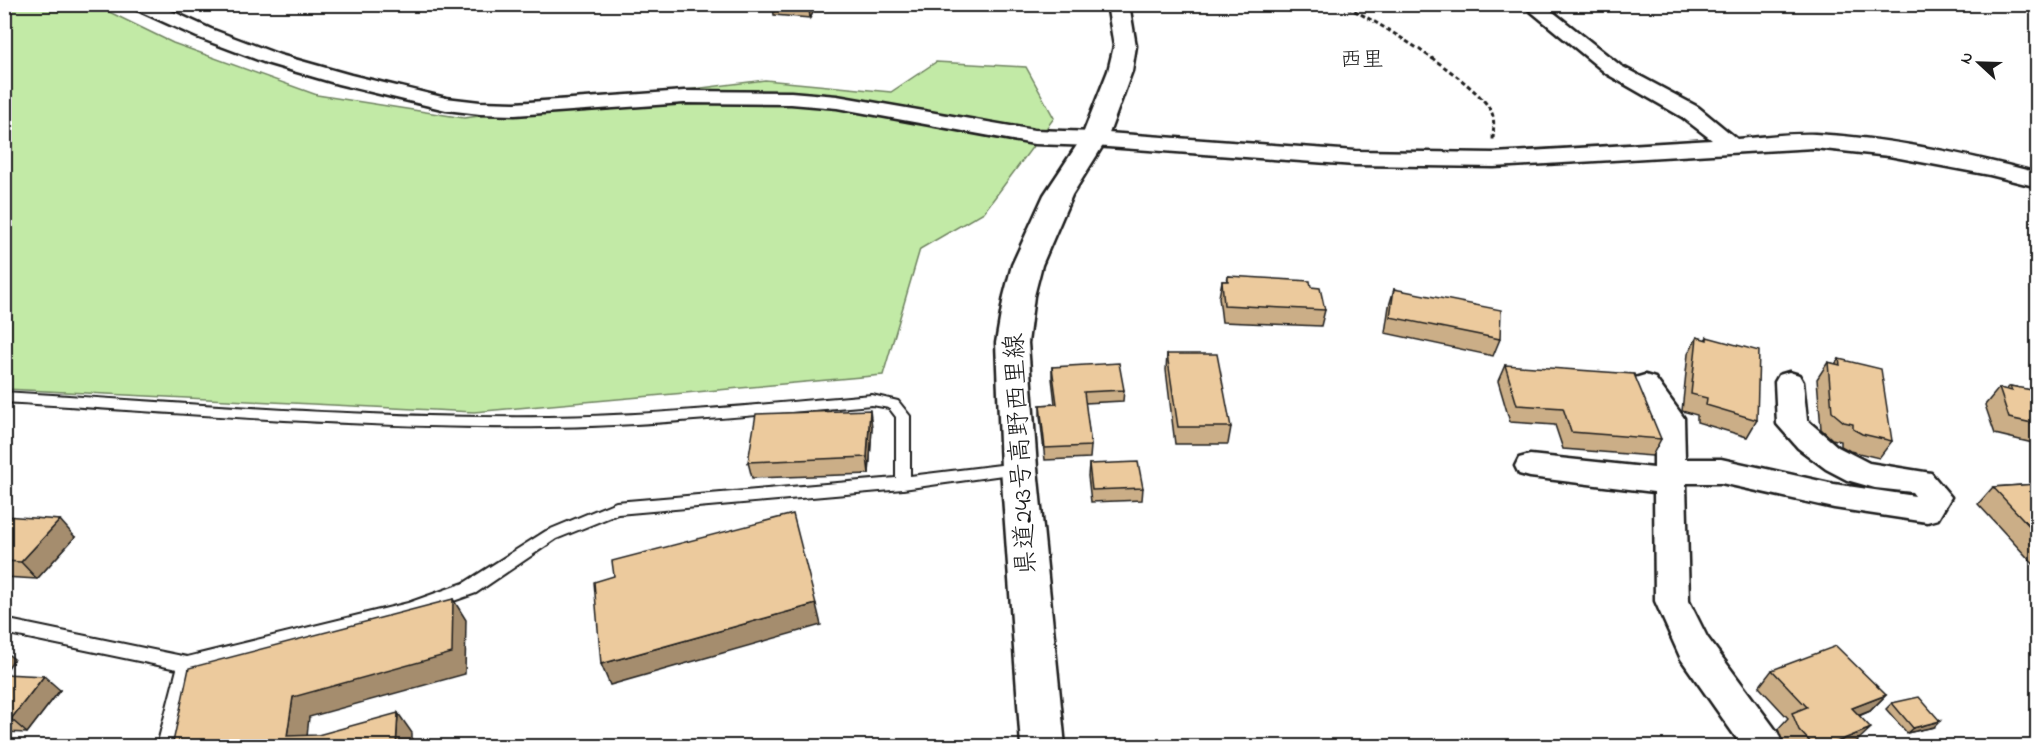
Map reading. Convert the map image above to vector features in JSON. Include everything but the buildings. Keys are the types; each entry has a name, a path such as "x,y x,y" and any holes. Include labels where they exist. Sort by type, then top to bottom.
{"main road":[{"name":"県道243号高野西里線","path":"1043,747 1019,468 1012,343 1019,296 1027,265 1058,195 1094,139 1120,71 1125,46 1123,23 1118,4"}],"street":[{"path":"140,4 204,33 273,59 446,105 515,109 684,97 791,98 837,102 1034,137 1094,139 1355,158 1494,160 1814,141 1889,149 1992,168 2037,180"},
{"path":"1531,4 1614,70 1690,112 1732,146"},
{"path":"1530,466 1670,477 1721,471 1807,490 1927,510 1935,497 1920,481 1868,475 1838,461 1808,441 1792,424 1789,382"},
{"path":"1645,385 1670,418 1672,601 1694,648 1764,747"},
{"path":"1807,490 1808,441"}],"lane":[{"path":"4,397 303,415 472,421 624,420 872,400 893,404 903,416 903,483"},
{"path":"4,626 187,663 408,610 470,588 552,535 616,508 903,483 1019,468"},
{"path":"166,747 187,663"}],"path":[{"path":"1341,4 1398,35 1473,90 1492,113 1494,160"}],"green space":[{"path":"5,5 95,5 173,43 317,95 464,118 765,80 891,92 936,62 1026,67 1054,118 984,212 920,249 883,375 474,412 5,389"}],"district":[{"name":"西里","path":"1362,61"}]}
